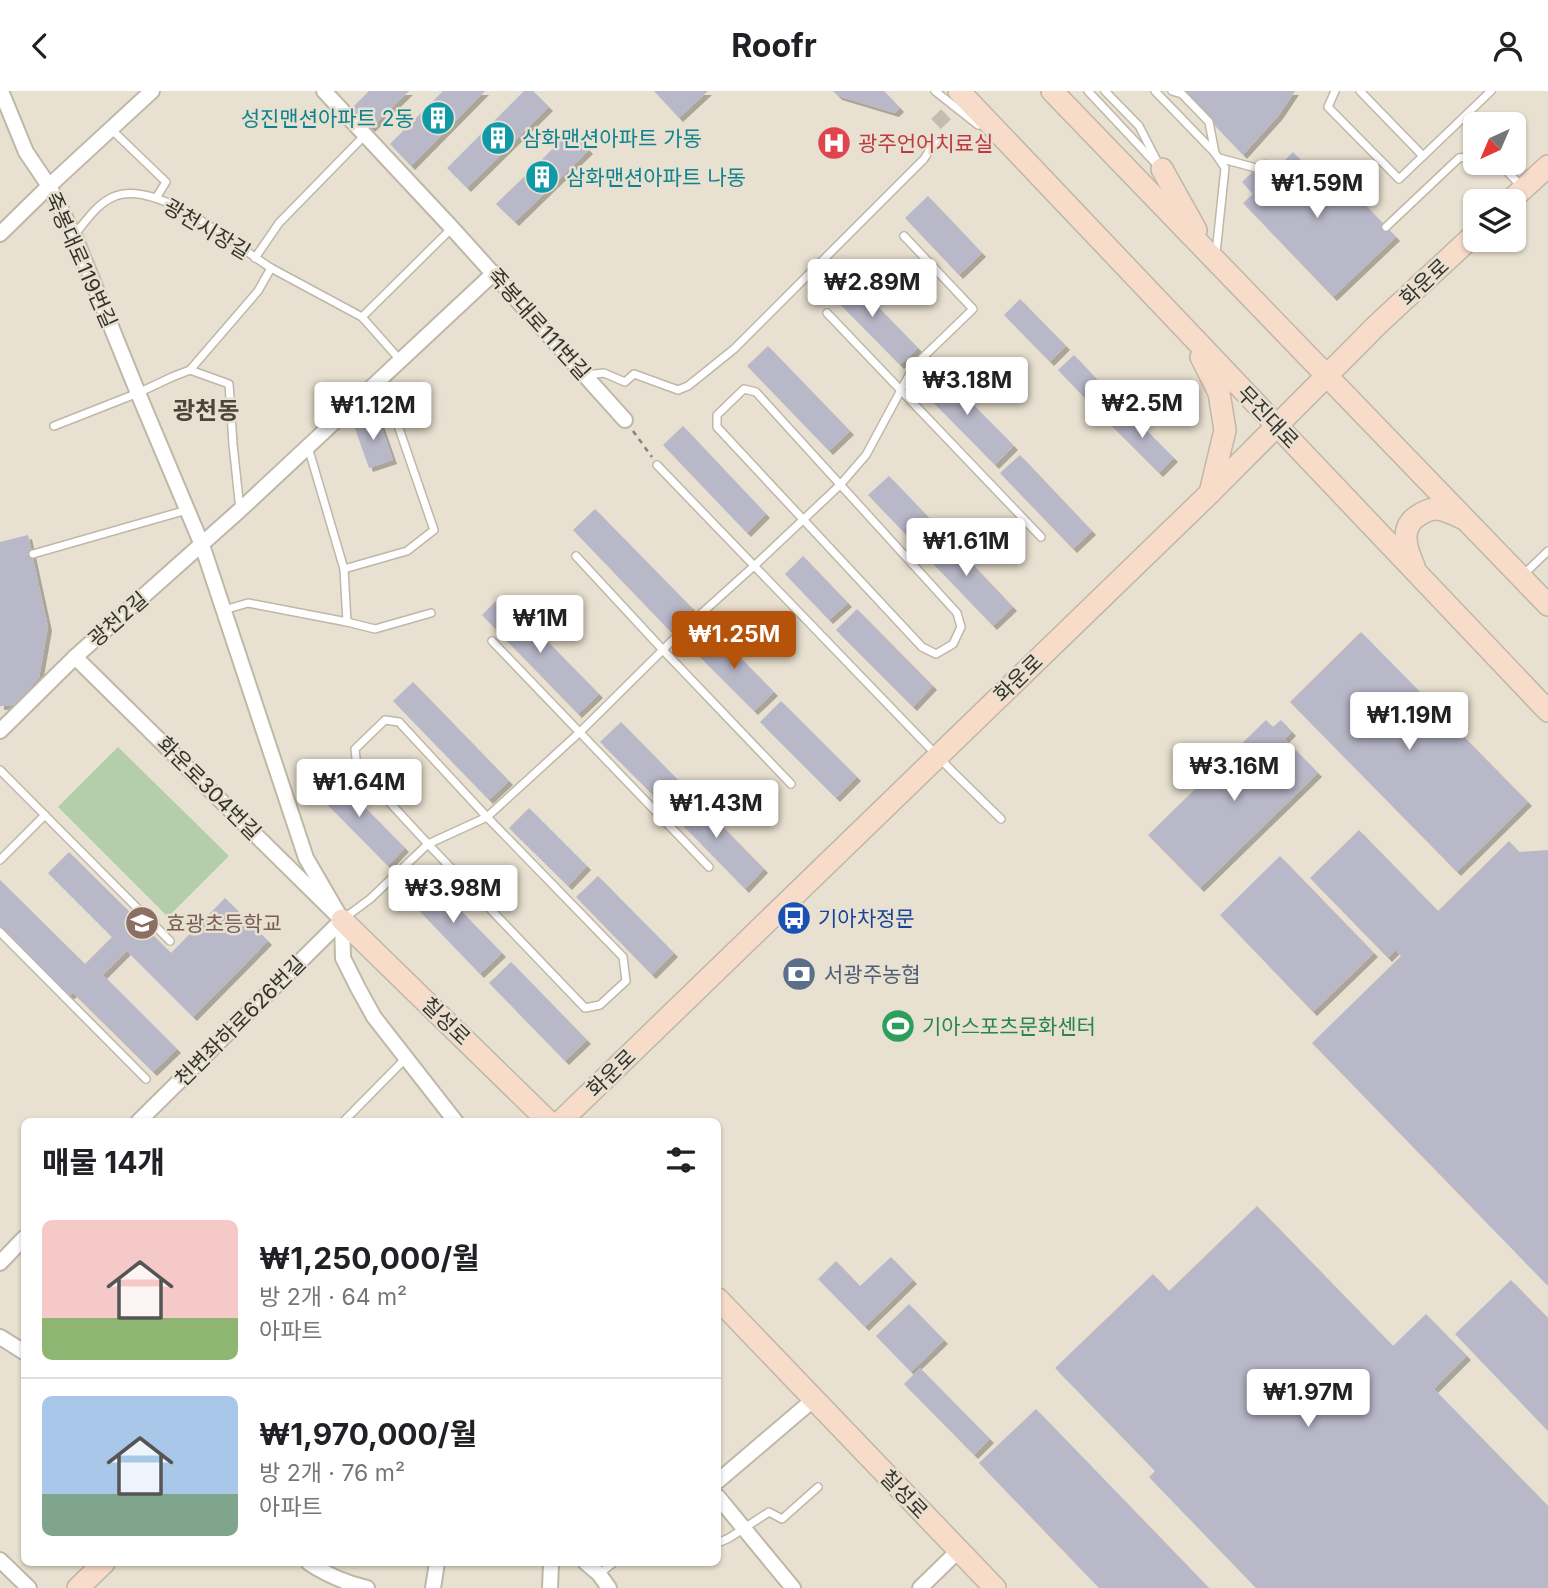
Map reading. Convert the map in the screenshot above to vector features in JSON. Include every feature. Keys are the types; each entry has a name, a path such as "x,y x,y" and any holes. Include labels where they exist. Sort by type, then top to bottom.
{"street":[{"name":"죽봉대로119번길","path":"1,91 26,152 49,186 74,235 202,545"},
{"name":"죽봉대로111번길","path":"324,91 494,273 625,420"},
{"name":"무진대로","path":"959,91 1548,711"},
{"path":"1052,91 1548,605"},
{"path":"0,235 49,186 112,130 145,93"},
{"path":"1523,189 1548,166"},
{"path":"1162,169 1213,258"},
{"name":"화운로","path":"564,1118 1210,493 1377,325 1463,245"},
{"name":"광천2길","path":"0,731 75,657 202,545 494,273"},
{"path":"1191,337 1219,393 1225,430 1210,493"},
{"path":"1419,575 1407,550 1405,538 1414,517 1437,509 1467,521"},
{"name":"화운로304번길","path":"202,545 306,858 342,920 343,958 374,1017 453,1118"},
{"name":"화운로304번길","path":"75,657 342,920"},
{"name":"천변좌하로626번길","path":"142,1118 342,920"},
{"name":"칠성로","path":"342,920 545,1118"},
{"path":"2,1255 21,1240"},
{"name":"칠성로","path":"721,1302 995,1588"},
{"path":"0,1337 21,1350"},
{"path":"721,1478 813,1400"},
{"path":"721,1501 793,1588"},
{"path":"920,1588 959,1550"},
{"path":"0,1560 29,1588"},
{"path":"78,1588 101,1566"},
{"path":"314,1566 326,1574 367,1588"},
{"path":"433,1588 437,1566"},
{"path":"550,1588 551,1566"},
{"path":"590,1566 609,1588"},
{"path":"318,1588 326,1574"}],"lane":[{"path":"934,91 1026,161"},
{"path":"1088,91 1162,169"},
{"path":"1105,91 1139,126 1162,169"},
{"path":"1155,91 1217,156 1225,169 1213,258"},
{"path":"1172,91 1182,94 1209,122 1217,156"},
{"path":"1335,91 1328,107 1399,179 1491,91"},
{"path":"1360,91 1423,156"},
{"path":"112,130 166,182 156,198"},
{"path":"255,258 279,223 366,134"},
{"path":"585,375 604,373 625,382 634,374 678,390 688,386 734,349 924,159 936,140"},
{"path":"1217,156 1256,168"},
{"path":"1387,227 1463,158"},
{"name":"광천시장길","path":"74,235 111,197 122,193 140,193 156,198 214,228 271,268 362,317 401,361"},
{"path":"362,317 452,228"},
{"path":"342,920 370,899 428,844 487,817 840,485 866,455 914,366 973,309 904,236"},
{"name":"광천시장길","path":"138,393 190,370 258,291 271,268"},
{"path":"827,313 1041,537"},
{"path":"190,370 229,384 240,510"},
{"path":"344,569 407,551 434,530 382,379"},
{"path":"744,389 756,392 840,485 957,613 961,627 954,644 936,654 922,647 717,427 717,415 744,389"},
{"path":"54,426 138,393"},
{"path":"308,447 344,569 347,621"},
{"path":"657,465 1001,819"},
{"path":"33,554 187,510"},
{"path":"1521,577 1548,551"},
{"path":"576,556 791,783"},
{"path":"224,610 248,603 347,621 375,629 431,613"},
{"path":"492,641 709,867"},
{"path":"385,720 399,722 487,817 623,957 625,981 600,1005 585,1008 428,844 357,767 355,749 385,720"},
{"path":"0,770 170,941"},
{"path":"0,860 45,815"},
{"path":"0,932 146,1079"},
{"path":"347,1118 406,1058"},
{"path":"721,1542 769,1512 782,1519 818,1487"},
{"path":"599,1574 609,1566"}],"path":[{"path":"625,420 657,465"}],"green space":[{"path":"118,747 229,856 168,917 58,807"}],"building":[{"path":"369,91 409,91 371,128 351,109"},
{"name":"성진맨션아파트 2동","path":"443,91 485,91 411,166 390,144"},
{"name":"삼화맨션아파트 가동","path":"524,91 533,91 549,107 467,188 447,168"},
{"path":"654,91 708,91 679,118"},
{"path":"833,91 884,91 900,108 895,113 838,96"},
{"path":"1182,91 1295,91 1279,115 1243,155"},
{"name":"삼화맨션아파트 나동","path":"571,131 589,150 515,222 496,204"},
{"path":"1293,152 1312,172 1323,161 1396,237 1333,297 1243,203 1253,194 1242,182 1266,159 1275,170"},
{"path":"928,196 982,253 959,275 905,218"},
{"path":"845,273 918,348 900,365 827,291"},
{"path":"1020,299 1066,346 1050,362 1004,315"},
{"path":"768,346 850,431 829,451 747,366"},
{"path":"1074,355 1118,402 1102,416 1058,370"},
{"path":"939,370 1014,446 995,465 920,389"},
{"path":"1124,408 1174,458 1159,473 1109,423"},
{"path":"377,414 393,460 369,468 354,426"},
{"path":"683,426 766,514 747,533 663,445"},
{"path":"1020,455 1092,531 1073,549 1000,473"},
{"path":"889,476 934,523 914,543 868,495"},
{"path":"595,509 693,609 670,631 573,530"},
{"path":"940,530 1013,607 993,626 919,549"},
{"path":"28,535 48,627 39,678 13,705 0,706 0,542"},
{"path":"803,556 848,603 829,620 785,574"},
{"path":"502,595 599,694 578,714 482,615"},
{"path":"857,609 933,686 913,707 836,630"},
{"path":"714,631 774,692 754,711 694,651"},
{"path":"1361,632 1528,802 1457,872 1290,702"},
{"path":"413,682 509,781 489,800 393,701"},
{"path":"781,701 857,777 836,798 760,722"},
{"path":"1266,720 1273,727 1281,720 1292,732 1285,739 1318,773 1200,888 1148,835"},
{"path":"621,722 678,780 658,800 600,742"},
{"path":"331,773 405,848 388,866 313,790"},
{"path":"688,791 764,869 745,889 668,810"},
{"path":"529,808 587,866 568,886 509,828"},
{"path":"1359,830 1438,911 1509,841 1519,852 1548,850 1548,1286 1312,1043 1401,956 1396,950 1388,958 1310,878"},
{"path":"69,852 171,953 225,898 268,941 193,1017 127,951 103,975 177,1049 153,1072 73,993 68,997 0,929 0,880 85,964 112,937 48,873"},
{"path":"1280,856 1374,953 1313,1012 1220,915"},
{"path":"426,875 502,953 480,974 405,896"},
{"path":"598,876 674,953 652,975 576,897"},
{"path":"511,962 587,1040 565,1061 489,983"},
{"path":"1257,1206 1393,1346 1426,1314 1467,1356 1434,1389 1548,1506 1548,1588 1256,1588 1149,1477 1155,1471 1055,1368 1153,1274 1169,1291"},
{"path":"891,1257 913,1280 865,1327 818,1279 836,1261 860,1286"},
{"path":"1511,1280 1548,1318 1548,1431 1455,1334"},
{"path":"909,1304 944,1340 911,1372 876,1336"},
{"path":"920,1368 990,1439 974,1455 904,1384"},
{"path":"1036,1409 1209,1588 1099,1588 979,1463"}],"tunnel":[{"path":"936,124 964,97"}],"place":[{"name":"성진맨션아파트 2동","path":"438,118"},
{"name":"삼화맨션아파트 가동","path":"498,138"},
{"name":"광주언어치료실","path":"834,143"},
{"name":"삼화맨션아파트 나동","path":"542,177"},
{"name":"기아차정문","path":"794,918"},
{"name":"효광초등학교","path":"142,923"},
{"name":"서광주농협","path":"799,974"},
{"name":"기아스포츠문화센터","path":"898,1026"}],"district":[{"name":"광천동","path":"206,410"}]}
